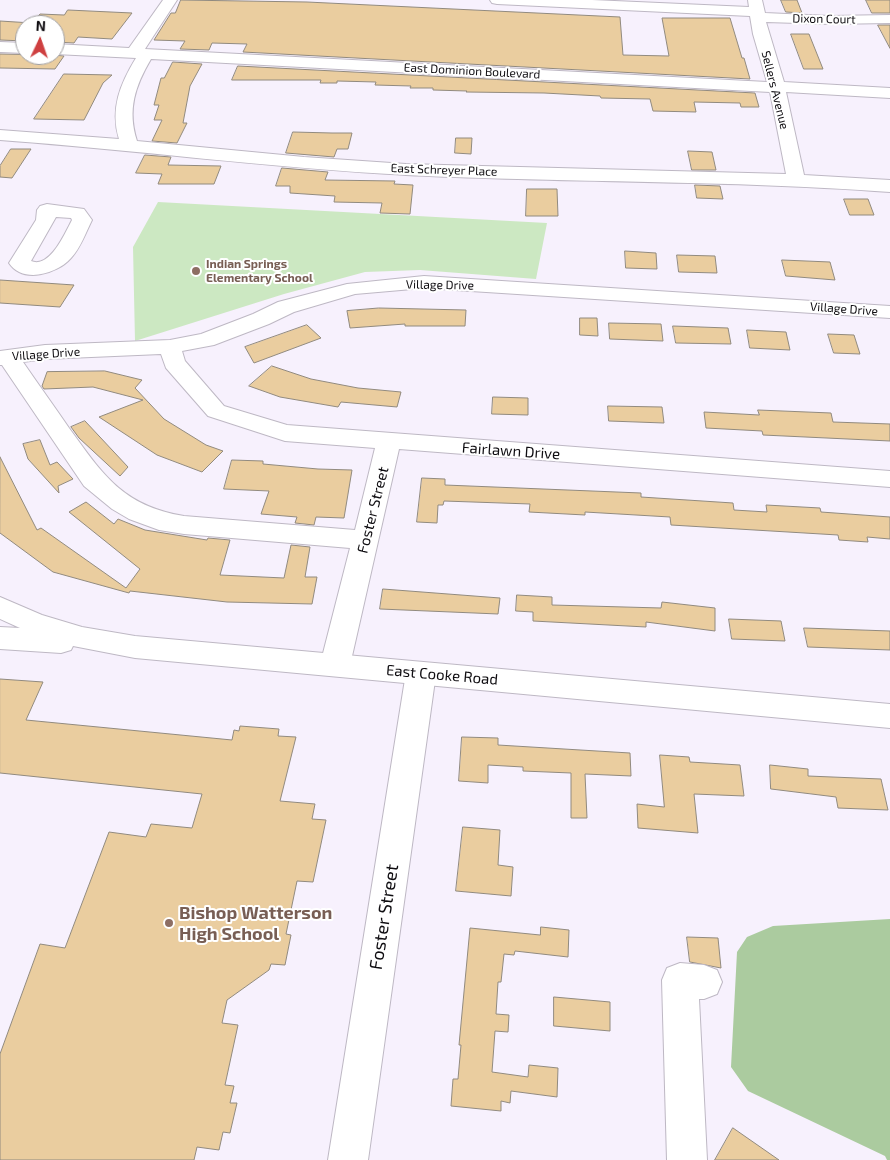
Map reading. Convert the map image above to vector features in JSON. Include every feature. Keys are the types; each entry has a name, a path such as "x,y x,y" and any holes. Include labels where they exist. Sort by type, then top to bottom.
{"street":[{"path":"129,145 123,127 124,103 140,54 170,0"},
{"name":"Dixon Court","path":"497,0 756,10 838,20 890,19"},
{"name":"Sellers Avenue","path":"756,10 777,87 796,179"},
{"path":"0,46 15,47"},
{"name":"East Dominion Boulevard","path":"65,50 890,93"},
{"name":"East Schreyer Place","path":"0,135 129,145 295,162 408,169 796,179 890,186"},
{"name":"Village Drive","path":"4,357 45,352 170,347 206,340 262,319 286,307 354,288 424,282 890,312"},
{"name":"Fairlawn Drive","path":"170,347 174,363 216,411 285,433 890,479"},
{"path":"4,357 93,480 120,503 138,513 159,521 184,525 365,540"},
{"name":"Foster Street","path":"335,665 389,442"},
{"name":"East Cooke Road","path":"0,607 32,622 81,638 135,647 890,716"},
{"path":"0,638 135,647"},
{"name":"Foster Street","path":"348,1160 421,673"},
{"path":"687,1160 680,980 704,982"}],"green space":[{"name":"Indian Springs Elementary School","path":"158,202 547,223 536,279 420,270 365,272 284,294 135,341 133,247"},
{"path":"890,919 890,1160 887,1160 885,1156 748,1091 731,1067 737,952 747,937 773,926"}],"building":[{"path":"181,0 307,2 620,17 623,55 669,56 662,18 730,18 750,79 243,52 247,44 212,43 209,50 180,49 185,41 154,40 171,13 175,13"},
{"path":"781,0 797,0 802,13 786,12"},
{"path":"866,0 890,0 890,13 872,13"},
{"path":"68,10 132,13 112,39 78,37 74,43 65,43 64,15"},
{"path":"0,21 15,22 15,41 0,40"},
{"path":"878,25 890,25 890,48"},
{"path":"791,34 809,34 823,69 804,69"},
{"path":"0,54 15,54 15,65 58,65 55,69 0,68"},
{"path":"173,62 202,64 190,86 183,123 187,123 177,143 152,141 162,120 154,120 159,105 154,105 161,78 164,78"},
{"path":"238,66 755,93 759,107 741,107 740,103 694,102 696,112 653,111 650,99 601,98 600,96 544,93 433,90 433,88 410,88 411,86 375,85 376,82 337,81 337,83 320,83 321,80 232,80"},
{"path":"64,74 112,75 103,83 84,120 34,119"},
{"path":"293,132 352,133 348,149 337,149 334,157 286,153"},
{"path":"456,138 472,138 471,154 455,153"},
{"path":"11,149 31,149 12,178 0,177 0,166"},
{"path":"688,151 712,152 716,170 692,170"},
{"path":"145,155 171,157 168,165 221,166 214,184 158,184 162,174 136,173"},
{"path":"282,168 328,172 325,180 395,181 394,184 413,185 410,214 380,213 382,203 334,202 335,196 290,193 290,186 276,186"},
{"path":"695,185 720,186 723,199 697,198"},
{"path":"527,189 557,189 558,216 526,216"},
{"path":"844,199 868,199 874,215 850,215"},
{"path":"625,251 656,253 657,269 626,268"},
{"path":"677,255 715,256 717,273 679,272"},
{"path":"782,260 830,262 835,280 786,276"},
{"path":"0,280 74,285 60,307 0,303"},
{"path":"379,308 466,310 465,326 405,326 405,324 350,328 347,311"},
{"path":"580,318 597,318 598,336 580,335"},
{"path":"609,323 661,324 663,341 610,339"},
{"path":"307,325 321,338 254,363 245,347"},
{"path":"673,326 728,328 731,344 676,343"},
{"path":"747,330 786,332 790,350 750,348"},
{"path":"828,334 854,335 860,354 834,353"},
{"path":"272,366 311,379 358,388 401,392 397,407 341,402 338,407 280,397 249,386"},
{"path":"105,371 142,380 135,388 164,419 206,445 223,451 202,472 157,455 99,417 143,400 93,387 44,389 42,386 47,372"},
{"path":"493,397 528,398 528,415 492,414"},
{"path":"608,406 662,407 664,423 609,421"},
{"path":"758,410 831,413 833,422 890,424 890,441 763,435 762,431 706,428 704,412 759,415"},
{"path":"85,421 128,467 120,476 79,438 71,427"},
{"path":"40,440 50,465 57,462 73,479 58,486 59,493 28,459 23,444"},
{"path":"0,457 37,530 41,528 126,588 140,569 69,512 86,502 114,524 118,519 145,530 207,540 208,538 230,540 220,575 284,578 291,545 310,547 305,577 317,577 312,604 227,602 130,591 129,593 53,572 0,533"},
{"path":"232,460 263,461 263,464 318,469 352,470 344,518 316,517 314,525 295,523 297,517 261,514 269,491 224,489"},
{"path":"422,478 445,479 445,485 641,493 641,497 733,503 734,510 767,512 766,505 820,508 821,512 890,517 890,539 867,537 868,542 839,540 838,535 671,525 670,517 585,512 585,515 529,512 530,504 444,501 443,505 438,505 437,523 417,522"},
{"path":"383,589 500,598 498,614 380,609"},
{"path":"517,595 552,597 552,605 661,608 662,602 715,608 715,631 646,622 646,627 533,621 533,612 516,611"},
{"path":"729,619 781,621 785,641 732,639"},
{"path":"804,628 890,631 890,650 808,647"},
{"path":"0,679 43,682 26,720 232,740 234,730 239,731 240,726 279,729 278,736 296,737 280,801 315,804 312,819 326,820 313,882 297,881 286,934 291,935 285,965 271,964 269,970 227,1000 222,1023 238,1025 225,1085 234,1086 230,1103 237,1103 230,1133 223,1132 219,1150 197,1147 194,1160 0,1160 0,1054 40,944 65,948 109,832 146,837 151,824 192,828 202,794 0,773"},
{"path":"462,737 498,738 498,745 630,753 631,776 585,774 587,818 571,818 571,773 523,771 523,767 488,765 488,783 459,781"},
{"path":"660,755 689,757 690,762 740,765 744,796 694,794 698,833 638,828 637,804 664,807"},
{"path":"770,765 808,769 808,776 881,779 888,810 838,808 836,797 771,789"},
{"path":"463,827 500,830 498,865 513,867 511,896 456,891"},
{"path":"541,927 569,930 568,957 515,951 514,955 504,954 501,982 498,982 496,1014 509,1015 508,1032 495,1031 492,1072 528,1077 529,1065 558,1068 557,1097 511,1091 510,1103 501,1101 501,1111 451,1106 453,1079 458,1079 461,1045 459,1045 470,928 540,935"},
{"path":"687,937 718,938 721,968 690,962"},
{"path":"554,997 610,1002 610,1031 554,1026"},
{"path":"733,1128 779,1160 715,1160"}],"place":[{"name":"Indian Springs Elementary School","path":"196,271"},
{"name":"Bishop Watterson High School","path":"169,923"}]}
